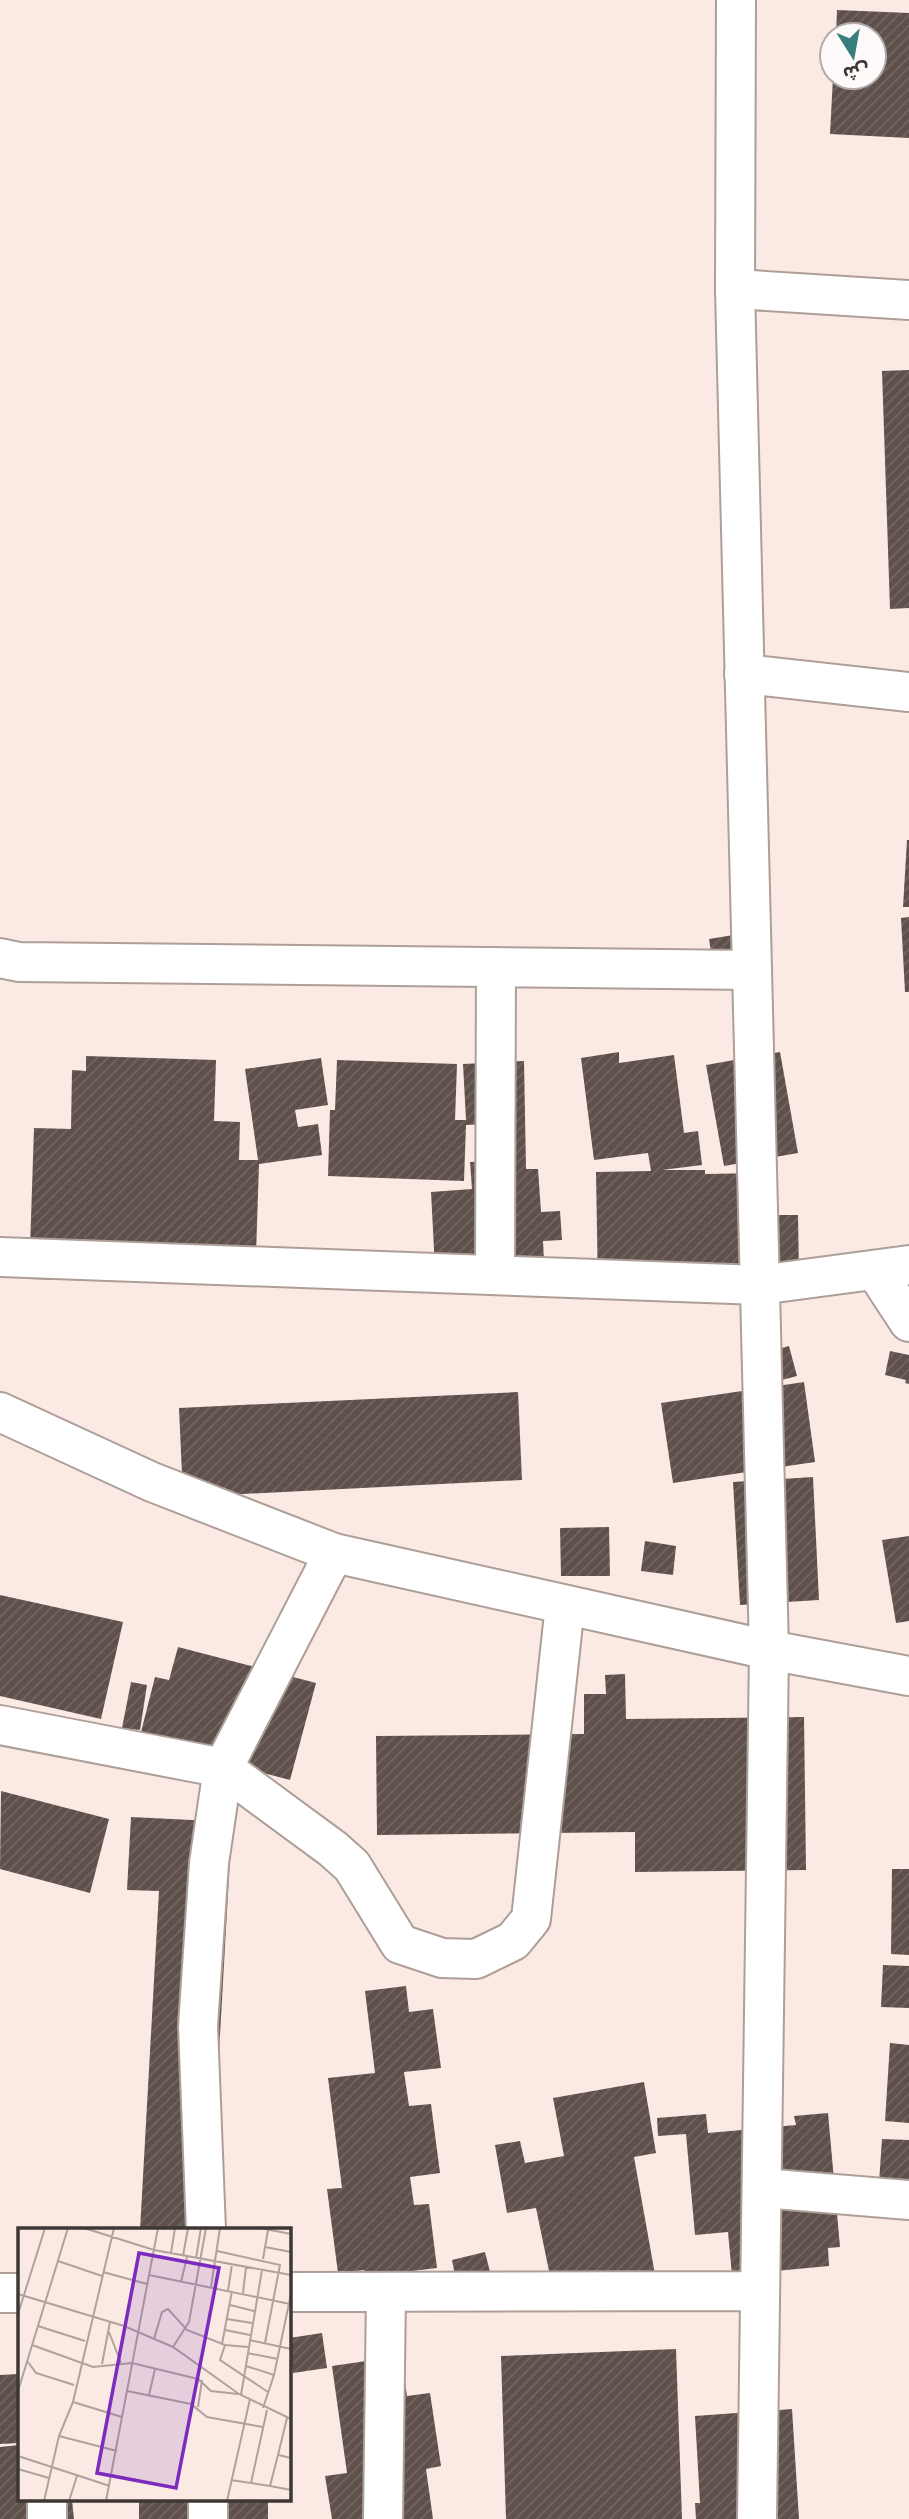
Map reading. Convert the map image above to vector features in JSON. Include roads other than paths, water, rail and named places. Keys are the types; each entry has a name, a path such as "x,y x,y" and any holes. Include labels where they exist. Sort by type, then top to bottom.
{"street":[{"path":"736,0 735,289 769,1650 757,2519"},
{"path":"735,289 909,300"},
{"path":"744,674 909,692"},
{"path":"0,958 19,962 752,970"},
{"path":"495,1275 496,967"},
{"path":"0,1256 760,1285 892,1267 909,1322"},
{"path":"0,1412 152,1482 334,1553 769,1650 909,1676"},
{"path":"206,2228 198,2026 209,1863 223,1768 334,1553"},
{"path":"0,1725 223,1768 352,1866 400,1944 442,1958 475,1959 513,1941 531,1919 565,1605"},
{"path":"762,2188 909,2200"},
{"path":"290,2292 760,2291"},
{"path":"383,2519 386,2292"},
{"path":"0,2293 18,2293"}]}
